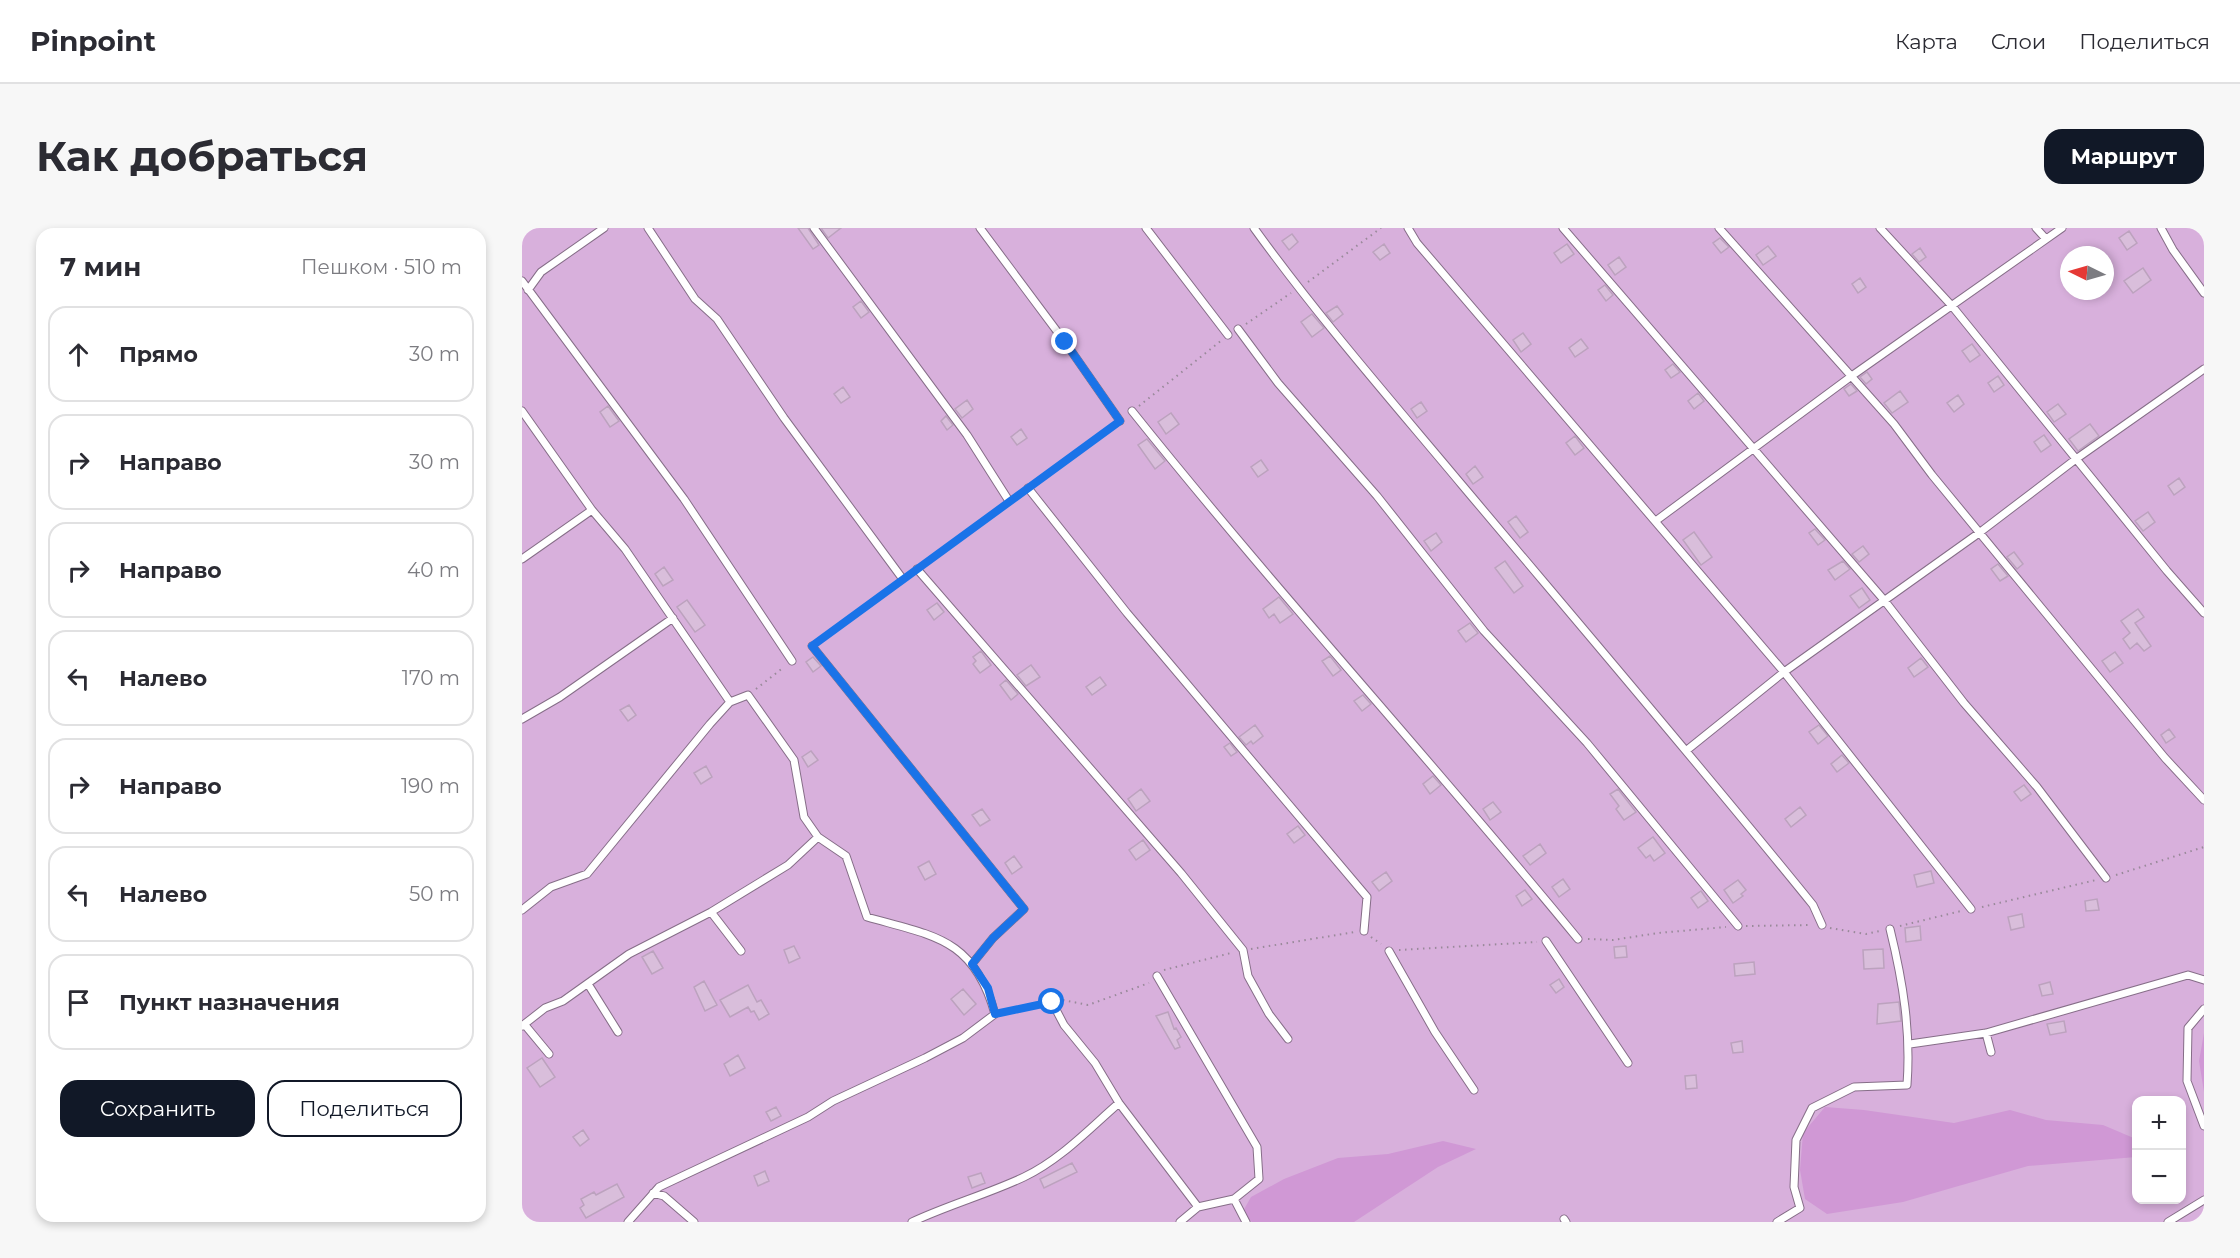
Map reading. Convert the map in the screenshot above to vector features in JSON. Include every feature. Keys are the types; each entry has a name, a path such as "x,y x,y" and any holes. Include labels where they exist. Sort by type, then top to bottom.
{"lane":[{"path":"528,290 541,272 604,228"},
{"path":"648,228 695,299 717,319 784,418 902,578"},
{"path":"814,228 966,435 1009,501"},
{"path":"980,228 1065,342 1120,421"},
{"path":"1146,228 1228,335"},
{"path":"1254,228 1298,289 1584,632 1687,750 1813,904 1822,925"},
{"path":"1408,228 1417,243 1592,448 1657,520 1691,565 1785,672 1971,909"},
{"path":"1563,228 1884,600 1964,704 2037,787 2106,878"},
{"path":"1880,228 1952,306 2204,613"},
{"path":"2036,228 2046,239"},
{"path":"1657,520 1853,375 2062,228"},
{"path":"2161,228 2172,250 2204,293"},
{"path":"1722,229 1853,375 2164,758 2204,800"},
{"path":"522,281 684,499 792,661"},
{"path":"1238,329 1278,383 1377,496 1484,632 1587,743 1738,926"},
{"path":"1687,750 1785,672 1979,533 2076,459 2204,369"},
{"path":"522,411 592,510 625,549 730,702"},
{"path":"1132,411 1224,527 1365,685 1578,939"},
{"path":"1028,488 1127,613 1367,897 1364,931"},
{"path":"522,559 592,510"},
{"path":"917,569 1181,873 1243,950 1248,976 1269,1014 1288,1039"},
{"path":"522,719 560,697 673,618"},
{"path":"812,646 1024,909 993,938 972,964"},
{"path":"522,910 551,887 586,874 730,702 748,695 795,760 804,817 818,837 846,856 867,918 950,942 972,964 988,988 995,1014 963,1038 833,1101 808,1117 659,1186 628,1222"},
{"path":"549,1054 523,1026 545,1008 563,1001 629,954 711,912 788,865 818,837"},
{"path":"711,912 741,951"},
{"path":"1777,1222 1800,1208 1794,1187 1796,1140 1812,1108 1854,1087 1907,1085 1910,1044 1899,966 1890,929"},
{"path":"1546,941 1628,1063"},
{"path":"1389,951 1435,1032 1474,1090"},
{"path":"1910,1044 1986,1033 2188,975 2204,980"},
{"path":"1157,976 1257,1147 1259,1179 1234,1200 1198,1207 1179,1222"},
{"path":"588,984 618,1032"},
{"path":"1052,1002 1064,1025 1095,1063 1119,1103 1198,1207"},
{"path":"2204,1009 2188,1029 2187,1081 2204,1126"},
{"path":"1986,1033 1991,1052"},
{"path":"912,1222 1024,1177 1059,1156 1119,1103"},
{"path":"653,1193 664,1196 694,1222"},
{"path":"1234,1200 1246,1222"},
{"path":"2168,1222 2204,1200"}],"path":[{"path":"1238,329 1298,289 1381,228"},
{"path":"1132,411 1228,335"},
{"path":"1028,488 1120,421"},
{"path":"917,569 1009,501"},
{"path":"812,646 902,578"},
{"path":"748,695 792,661"},
{"path":"1578,939 1613,940 1658,933 1738,926 1822,925 1838,932 1866,934 1926,918 2106,878 2204,847"},
{"path":"995,1014 1065,1000 1088,1005 1146,986 1168,967 1243,950 1364,931 1389,951 1546,941"}],"shaded area":[{"path":"522,228 2204,228 2204,1222 522,1222"},
{"path":"2204,1033 2204,1092 2199,1061"},
{"path":"1825,1107 1864,1110 1954,1123 2010,1110 2046,1120 2103,1125 2132,1137 2132,1157 2028,1166 1903,1202 1827,1214 1805,1199 1800,1170 1803,1133"},
{"path":"1443,1141 1476,1149 1438,1167 1354,1222 1252,1222 1242,1213 1251,1197 1284,1179 1338,1158 1388,1154"}],"building":[{"path":"798,228 808,228 819,245 813,249"},
{"path":"821,228 841,228 828,238"},
{"path":"2129,231 2137,243 2127,250 2119,238"},
{"path":"1292,234 1298,242 1289,250 1282,241"},
{"path":"1720,238 1729,247 1721,253 1713,243"},
{"path":"1384,244 1390,253 1380,260 1373,252"},
{"path":"1567,244 1574,254 1561,263 1554,253"},
{"path":"1768,246 1776,256 1763,265 1756,255"},
{"path":"1920,248 1926,257 1919,262 1912,254"},
{"path":"1619,257 1626,267 1615,275 1608,265"},
{"path":"2143,268 2151,280 2133,293 2124,281"},
{"path":"1860,278 1866,287 1858,293 1852,284"},
{"path":"1605,285 1613,295 1606,301 1598,290"},
{"path":"861,301 869,312 861,318 853,307"},
{"path":"1337,306 1343,314 1333,322 1326,313"},
{"path":"1312,314 1324,328 1312,337 1301,322"},
{"path":"1523,333 1531,344 1521,352 1513,340"},
{"path":"1581,339 1588,348 1575,357 1569,348"},
{"path":"1972,344 1980,355 1970,362 1962,351"},
{"path":"1673,364 1680,372 1671,378 1665,370"},
{"path":"1867,372 1872,379 1866,384 1860,377"},
{"path":"1998,376 2004,385 1994,392 1988,383"},
{"path":"1851,384 1857,391 1849,396 1844,389"},
{"path":"843,387 850,397 841,403 834,394"},
{"path":"1900,391 1908,402 1892,413 1884,403"},
{"path":"1698,393 1704,401 1694,409 1688,401"},
{"path":"1958,395 1964,404 1954,412 1947,403"},
{"path":"967,400 973,409 962,418 955,409"},
{"path":"1421,402 1427,411 1417,418 1411,409"},
{"path":"2058,404 2066,414 2054,422 2047,412"},
{"path":"608,406 619,421 610,427 600,412"},
{"path":"1171,413 1179,424 1166,434 1158,422"},
{"path":"946,416 953,425 947,430 941,421"},
{"path":"2090,424 2099,436 2078,451 2069,439"},
{"path":"1021,429 1027,438 1017,445 1011,437"},
{"path":"2044,435 2051,445 2041,452 2034,442"},
{"path":"1575,436 1584,448 1575,455 1566,443"},
{"path":"1147,439 1165,461 1155,469 1138,445"},
{"path":"1261,460 1268,470 1258,477 1251,467"},
{"path":"1475,466 1483,477 1473,484 1466,474"},
{"path":"2179,478 2185,487 2174,495 2168,486"},
{"path":"2148,512 2155,522 2143,531 2135,521"},
{"path":"1516,516 1528,532 1520,538 1508,522"},
{"path":"1815,529 1825,540 1818,545 1809,533"},
{"path":"1694,532 1712,557 1701,565 1683,540"},
{"path":"1436,533 1442,542 1431,551 1424,541"},
{"path":"1863,546 1869,554 1859,562 1852,554"},
{"path":"2014,552 2023,564 2017,569 2007,557"},
{"path":"1505,561 1523,586 1514,593 1495,568"},
{"path":"1843,561 1850,569 1835,580 1828,570"},
{"path":"1998,564 2008,576 2000,581 1991,569"},
{"path":"664,567 673,580 663,586 655,574"},
{"path":"1862,588 1870,600 1859,608 1850,596"},
{"path":"1279,597 1293,614 1280,623 1274,614 1269,618 1263,609"},
{"path":"687,600 705,625 695,632 677,607"},
{"path":"937,603 944,612 934,620 927,610"},
{"path":"2138,609 2144,617 2135,623 2151,646 2144,651 2137,643 2130,649 2123,639 2130,633 2121,621"},
{"path":"1470,623 1478,633 1466,642 1458,631"},
{"path":"981,651 991,665 980,673 973,664 976,661 973,657"},
{"path":"2115,652 2123,663 2110,672 2102,661"},
{"path":"1330,656 1341,670 1333,676 1322,661"},
{"path":"813,657 821,666 813,672 806,662"},
{"path":"1921,658 1928,667 1914,677 1908,668"},
{"path":"1031,665 1040,677 1026,686 1017,675"},
{"path":"1100,677 1106,685 1092,695 1086,687"},
{"path":"1006,680 1018,694 1011,700 1000,685"},
{"path":"1363,695 1371,704 1362,711 1354,701"},
{"path":"629,705 636,715 628,721 620,710"},
{"path":"1255,725 1263,736 1253,744 1251,741 1246,745 1239,737"},
{"path":"1819,725 1828,736 1818,744 1809,732"},
{"path":"2169,729 2175,737 2166,743 2161,735"},
{"path":"1230,743 1237,752 1231,756 1224,747"},
{"path":"811,751 818,760 808,767 802,757"},
{"path":"1842,755 1849,763 1837,772 1831,764"},
{"path":"706,766 712,777 701,784 694,773"},
{"path":"1433,776 1441,785 1430,794 1423,784"},
{"path":"2024,785 2031,794 2021,801 2014,792"},
{"path":"1141,789 1150,801 1136,811 1128,799"},
{"path":"1618,789 1636,812 1624,820 1616,809 1619,806 1610,794"},
{"path":"1493,802 1501,812 1490,820 1483,809"},
{"path":"1800,807 1806,815 1791,827 1785,819"},
{"path":"982,809 990,820 980,826 972,815"},
{"path":"1298,826 1305,835 1294,843 1287,834"},
{"path":"1653,837 1665,853 1654,861 1650,855 1646,858 1638,848"},
{"path":"1143,840 1150,850 1136,860 1129,850"},
{"path":"1540,844 1546,853 1530,865 1523,856"},
{"path":"1014,856 1022,867 1012,874 1005,863"},
{"path":"929,861 936,874 925,880 918,867"},
{"path":"1931,871 1934,883 1917,887 1914,875"},
{"path":"1386,872 1392,881 1379,891 1372,882"},
{"path":"1563,879 1570,889 1559,897 1552,887"},
{"path":"1738,880 1746,890 1741,894 1743,896 1733,903 1724,890"},
{"path":"1525,890 1532,899 1522,906 1516,896"},
{"path":"1701,891 1708,901 1698,908 1691,898"},
{"path":"2097,899 2099,910 2086,911 2085,901"},
{"path":"2022,914 2024,927 2011,930 2008,917"},
{"path":"1920,926 1921,940 1906,942 1905,928"},
{"path":"794,946 800,958 789,963 784,950"},
{"path":"1626,946 1627,957 1615,958 1614,947"},
{"path":"1883,949 1884,968 1864,969 1863,950"},
{"path":"653,951 663,968 652,974 642,957"},
{"path":"1754,962 1755,974 1735,976 1734,964"},
{"path":"1559,979 1564,987 1556,993 1550,985"},
{"path":"704,981 717,1005 705,1011 694,987"},
{"path":"2050,982 2053,994 2042,996 2039,985"},
{"path":"748,985 757,1002 761,1000 769,1014 759,1020 754,1011 751,1012 748,1007 730,1017 720,1000"},
{"path":"963,989 976,1004 964,1015 951,999"},
{"path":"1899,1002 1901,1021 1877,1024 1878,1004"},
{"path":"1168,1012 1174,1029 1176,1028 1181,1037 1177,1040 1180,1047 1175,1049 1156,1016"},
{"path":"2064,1021 2066,1032 2050,1035 2047,1024"},
{"path":"1742,1041 1743,1052 1733,1053 1731,1043"},
{"path":"738,1055 745,1068 730,1076 724,1064"},
{"path":"542,1058 555,1077 540,1087 527,1068"},
{"path":"1696,1075 1697,1088 1686,1089 1685,1076"},
{"path":"776,1107 781,1116 771,1121 766,1112"},
{"path":"583,1130 589,1139 580,1146 573,1137"},
{"path":"1072,1163 1077,1172 1044,1188 1040,1179"},
{"path":"765,1171 769,1181 758,1186 754,1176"},
{"path":"981,1173 985,1183 972,1188 968,1177"},
{"path":"617,1184 624,1197 586,1218 580,1208 584,1205 581,1199 594,1192 596,1195"}],"route":[{"path":"1052,1002 995,1014 988,988 972,964 993,938 1024,909 812,646 902,578 1120,421 1065,342"}]}
